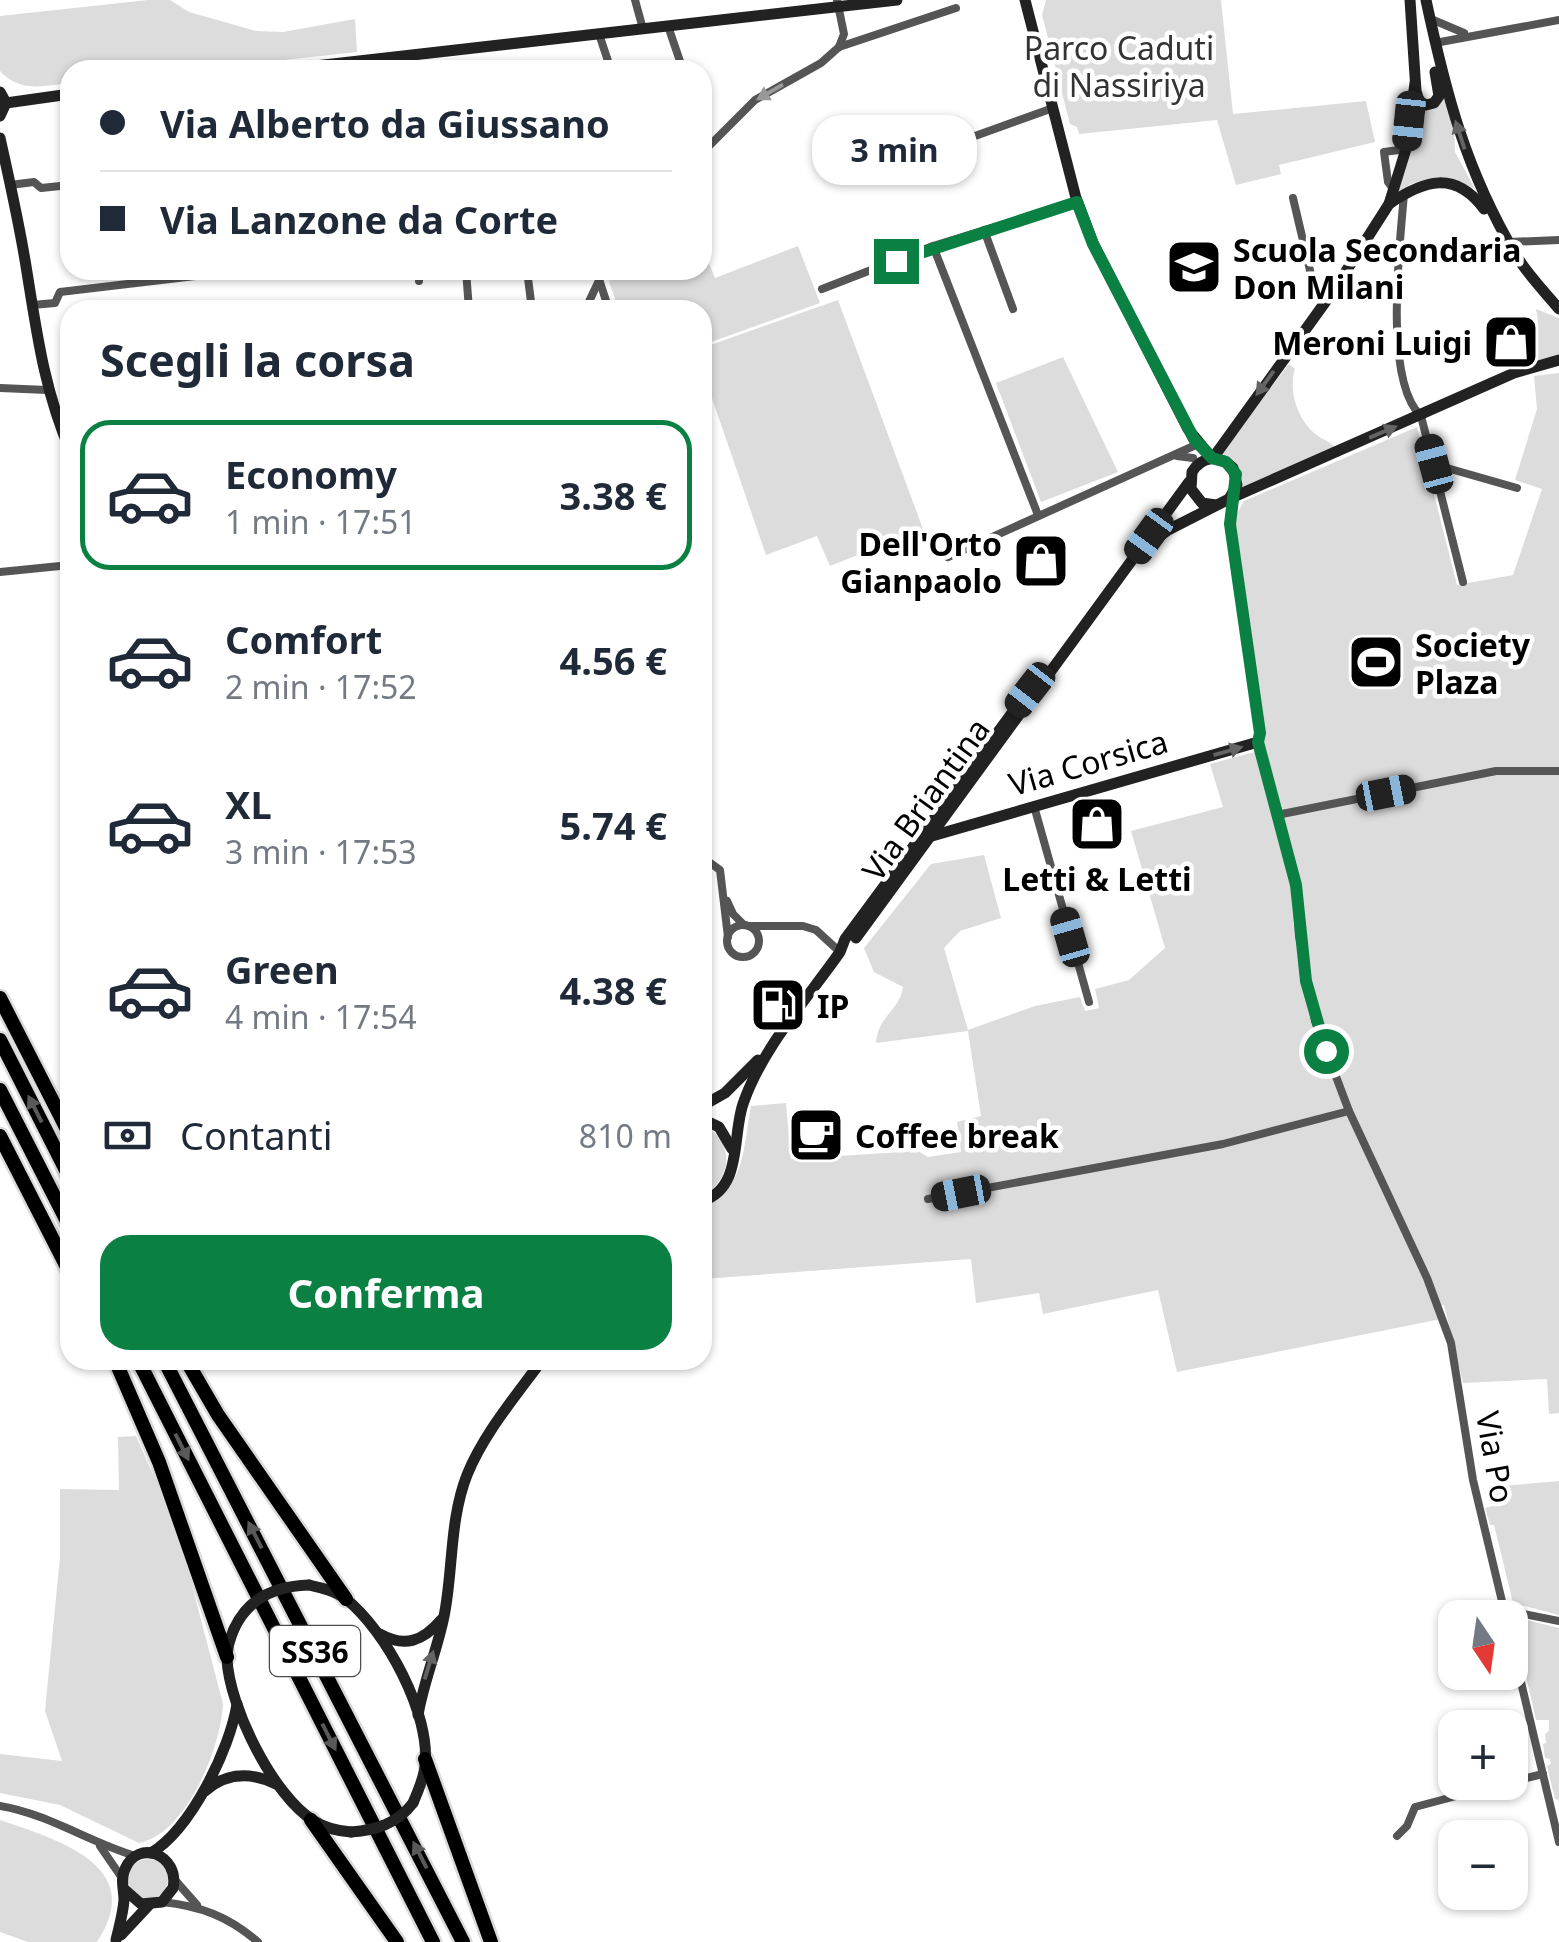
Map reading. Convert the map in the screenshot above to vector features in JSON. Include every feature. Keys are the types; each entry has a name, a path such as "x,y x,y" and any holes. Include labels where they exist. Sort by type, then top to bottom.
{"highway":[{"path":"0,998 60,1115"},
{"path":"0,1040 60,1158"},
{"path":"0,1090 60,1207"},
{"path":"0,1136 60,1254"},
{"path":"118,1370 159,1462 227,1656"},
{"name":"SS36","path":"143,1370 433,1942"},
{"name":"SS36","path":"169,1370 464,1942"},
{"path":"192,1370 218,1415 346,1600"},
{"path":"426,1758 491,1942"},
{"path":"311,1820 397,1942"}],"main road":[{"path":"393,60 838,3 898,0"},
{"path":"1025,0 1077,202 1093,244 1188,430 1194,454 1190,482 1198,500 1207,504 1229,498 1237,480 1232,468 1226,462 1194,454"},
{"path":"1410,0 1415,83 1419,101 1426,105 1437,100 1432,55 1435,42"},
{"path":"1426,0 1470,166 1518,258"},
{"path":"1399,192 1415,83"},
{"path":"0,116 3,97 60,94"},
{"path":"0,138 47,390 60,424"},
{"path":"1212,458 1399,192 1435,182 1468,190 1559,310"},
{"name":"Via Briantina","path":"1135,556 1168,530 1229,498 1514,373 1558,361"},
{"path":"1194,454 1227,435"},
{"path":"1194,454 1212,458"},
{"name":"Via Briantina","path":"840,952 850,946 932,836 1190,482"},
{"name":"Via Briantina","path":"712,1197 726,1184 743,1102 772,1046 1012,714 1048,674"},
{"name":"Via Corsica","path":"932,836 1258,742"},
{"name":"Via Briantina","path":"712,1100 772,1046"},
{"path":"712,1124 729,1139 734,1154"},
{"path":"418,1714 444,1617 456,1520 467,1476 488,1436 535,1370"},
{"path":"309,1585 346,1600 374,1630 400,1672 418,1714 426,1758 413,1803 405,1814 381,1828 350,1832 311,1820 280,1786 256,1748 238,1702 227,1656 243,1612 261,1597 284,1588 309,1585"},
{"path":"374,1630 394,1641 410,1642 430,1633 444,1617"},
{"path":"151,1853 180,1826 198,1797 225,1748 238,1702"},
{"path":"198,1797 232,1776 255,1776 280,1786"},
{"path":"116,1941 169,1896 180,1826"},
{"path":"116,1941 126,1865 135,1856 151,1853 164,1858 173,1874"},
{"path":"123,1883 134,1901 156,1904"}],"street":[{"path":"635,0 643,29"},
{"path":"838,3 844,34 839,47"},
{"path":"712,143 755,100 821,63 839,47 956,8"},
{"path":"1430,18 1468,34"},
{"path":"1435,42 1559,20"},
{"path":"668,26 680,60"},
{"path":"599,34 608,60"},
{"path":"902,162 1053,108"},
{"path":"1406,149 1384,152 1388,182 1399,192 1397,328 1412,407 1421,416 1463,582"},
{"path":"10,185 34,182 41,188 60,186"},
{"path":"1293,198 1320,300"},
{"path":"822,289 932,246 1077,202"},
{"path":"984,230 1014,309"},
{"path":"1509,242 1559,240"},
{"path":"932,246 1038,514"},
{"path":"32,306 55,303 60,292 165,280"},
{"path":"590,300 599,282"},
{"path":"599,282 606,300"},
{"path":"0,388 47,390"},
{"path":"948,558 1172,456 1194,454"},
{"path":"1434,464 1517,488"},
{"name":"Via Po","path":"1229,498 1260,733 1258,742 1296,885 1299,936 1315,1021 1349,1111 1451,1343 1474,1483 1502,1600"},
{"path":"0,572 60,566"},
{"path":"1277,815 1496,772 1559,772"},
{"path":"1034,806 1089,1002"},
{"path":"712,864 720,870 730,948 741,956 751,954 764,936 781,927"},
{"path":"725,896 733,914 757,933 759,943"},
{"path":"728,938 734,928 746,926 804,926 816,930 840,952"},
{"path":"928,1200 1224,1144 1349,1111"},
{"path":"1528,1617 1559,1622"},
{"path":"1523,1690 1559,1842"},
{"path":"1528,1778 1543,1774"},
{"path":"1398,1836 1415,1807 1442,1800"},
{"path":"0,1806 30,1813 100,1846 135,1856"},
{"path":"100,1846 123,1883"},
{"path":"173,1874 197,1905 258,1942"},
{"path":"156,1904 197,1905"}],"green space":[{"path":"170,0 189,12 256,31 283,32 355,19 357,52 284,60 60,60 60,84 24,85 0,71 0,16"},
{"name":"Parco Caduti di Nassiriya","path":"1046,0 1221,0 1233,114 1366,101 1375,142 1279,165 1281,174 1236,185 1217,120 1079,134 1077,127 1070,124 1042,15"},
{"path":"1444,97 1454,129 1455,152 1475,189 1434,178 1414,183 1395,195 1414,106"},
{"path":"798,246 820,303 712,342 712,300 615,300 609,282 712,280 712,271 715,278"},
{"path":"838,300 923,529 830,566 817,536 766,555 712,398 712,344"},
{"path":"1536,309 1559,318 1559,356 1516,366 1536,341"},
{"path":"1063,357 1118,472 1041,502 996,383"},
{"path":"1289,364 1295,369 1293,395 1303,420 1335,447 1243,488 1238,466 1220,453"},
{"path":"1559,373 1559,1413 1549,1414 1547,1379 1463,1383 1444,1305 1437,1306 1441,1319 1177,1372 1158,1290 1043,1314 1039,1293 976,1303 971,1259 712,1278 712,1202 735,1178 744,1152 751,1106 786,1103 791,1159 918,1151 928,1157 961,1152 957,1122 981,1116 968,1031 876,1043 903,987 874,972 864,948 931,864 984,855 1001,918 960,931 944,948 968,1030 1035,1006 1080,997 1085,1011 1099,1008 1095,989 1129,980 1165,948 1131,831 1223,807 1210,764 1258,751 1265,738 1235,517 1244,501 1417,427 1457,585 1513,575 1542,489 1515,480 1537,409 1534,376"},
{"path":"712,1130 725,1149 726,1160 725,1170 713,1188"},
{"path":"136,1436 177,1528 223,1704 216,1743 186,1807 172,1824 139,1843 60,1805 0,1793 0,1754 62,1761 45,1711 60,1557 60,1489 119,1490 118,1437"},
{"path":"1559,1481 1559,1615 1528,1607 1528,1600 1512,1600 1494,1525 1490,1525 1485,1508 1496,1505 1491,1487"},
{"path":"1528,1620 1559,1628 1559,1800 1555,1799 1547,1766 1550,1759 1545,1758 1543,1744 1549,1720 1536,1720 1528,1685"},
{"path":"0,1820 69,1847 89,1859 104,1875 112,1893 110,1915 97,1942 28,1942 0,1932"},
{"path":"148,1859 162,1865 168,1879 162,1893 148,1899 134,1893 128,1879 134,1865"}],"place":[{"name":"Scuola Secondaria Don Milani","path":"1194,267"},
{"name":"Meroni Luigi","path":"1511,342"},
{"name":"Dell'Orto Gianpaolo","path":"1041,561"},
{"name":"Society Plaza","path":"1376,662"},
{"name":"Letti & Letti","path":"1097,824"},
{"name":"IP","path":"778,1005"},
{"name":"Coffee break","path":"816,1135"}],"route":[{"path":"896,261 932,246 1077,202 1093,244 1194,439 1212,458 1219,458 1235,471 1237,485 1230,524 1260,733 1258,742 1296,885 1306,981 1326,1051"}]}
